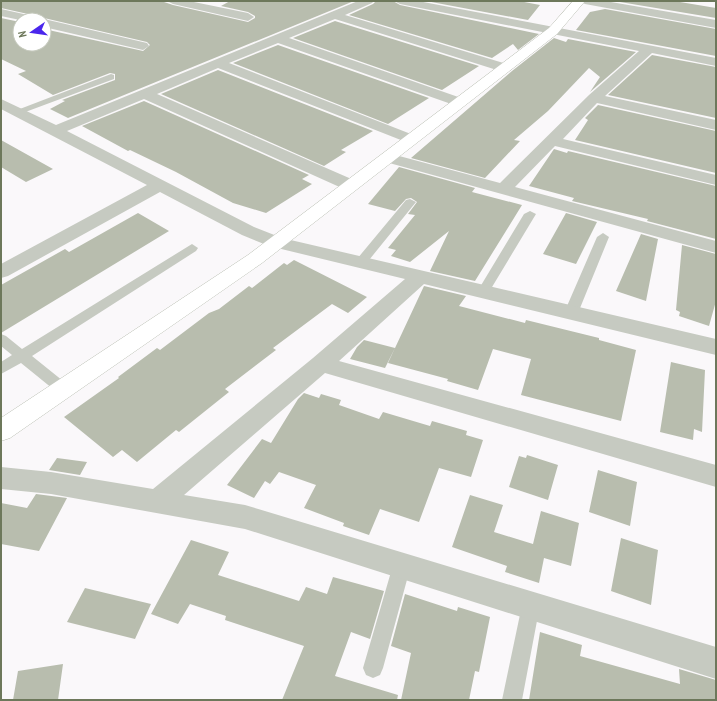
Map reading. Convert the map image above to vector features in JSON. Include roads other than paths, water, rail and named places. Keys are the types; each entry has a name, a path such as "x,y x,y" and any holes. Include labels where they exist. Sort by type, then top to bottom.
{"street":[{"path":"173,1 248,17"},
{"path":"55,131 368,1"},
{"path":"400,1 716,62"},
{"path":"1,431 255,259 553,31 588,1 716,24"},
{"path":"1,12 12,15"},
{"path":"334,16 505,68"},
{"path":"52,25 143,46"},
{"path":"277,38 459,102"},
{"path":"504,188 553,141 594,98 649,49"},
{"path":"219,64 411,139"},
{"path":"145,94 350,185"},
{"path":"594,98 716,125"},
{"path":"9,108 248,231 276,242 716,347"},
{"path":"553,141 716,180"},
{"path":"388,158 504,188 716,248"},
{"path":"1,272 160,185"},
{"path":"158,501 321,364 419,277"},
{"path":"321,364 716,476"},
{"path":"1,478 51,482 245,516 716,663"}],"lane":[{"path":"9,108 111,76"},
{"path":"361,262 410,202"},
{"path":"483,292 530,214"},
{"path":"572,313 604,237"},
{"path":"1,368 192,248"},
{"path":"1,339 63,388"},
{"path":"373,668 402,565"},
{"path":"512,700 531,605"}]}
